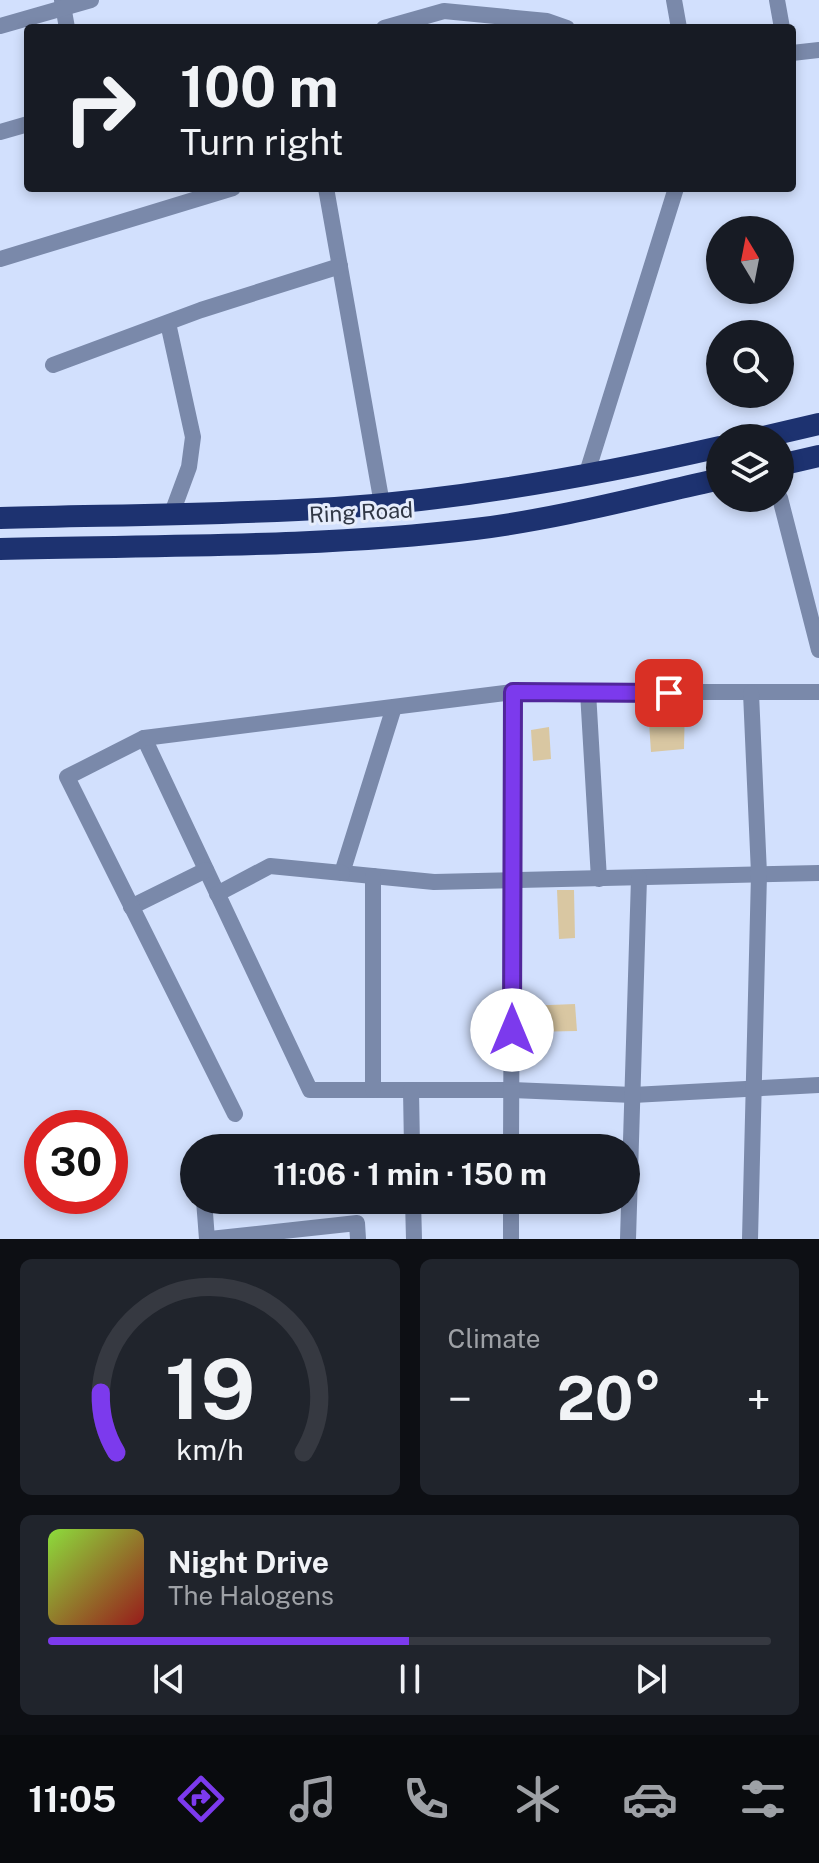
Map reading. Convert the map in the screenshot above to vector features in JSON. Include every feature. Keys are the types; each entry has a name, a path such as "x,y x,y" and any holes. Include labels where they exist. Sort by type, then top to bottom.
{"highway":[{"path":"794,430 819,424"},
{"name":"Ring Road","path":"0,518 382,504 451,497 586,476 706,450"},
{"path":"794,462 819,456"},
{"name":"Ring Road","path":"0,549 367,540 493,526 706,482"}],"street":[{"path":"0,26 62,4 91,0"},
{"path":"674,0 678,24"},
{"path":"777,0 781,24"},
{"path":"62,4 66,24"},
{"path":"398,24 444,11 556,24"},
{"path":"796,53 819,50"},
{"path":"0,132 24,125"},
{"path":"0,259 220,192"},
{"path":"327,192 382,504"},
{"path":"586,476 675,192"},
{"path":"53,365 340,266"},
{"path":"168,323 193,437 189,467 172,513"},
{"path":"784,512 819,650"},
{"path":"511,1134 513,692"},
{"path":"235,1114 67,777 144,738 513,692 819,692"},
{"path":"588,692 599,879"},
{"path":"750,1239 759,874 751,693"},
{"path":"342,873 394,707"},
{"path":"144,738 310,1090 512,1090 633,1095 754,1091 819,1085"},
{"path":"217,894 270,866 434,882 819,873"},
{"path":"131,907 206,870"},
{"path":"373,876 373,1090"},
{"path":"628,1239 639,878"},
{"path":"411,1090 412,1134"},
{"path":"206,1214 209,1239 357,1223 358,1239"},
{"path":"413,1214 414,1239"},
{"path":"511,1214 511,1239"}],"building":[{"path":"665,703 685,703 684,749 651,752 648,707 665,706"},
{"path":"549,727 551,759 533,761 531,730"},
{"path":"557,890 574,890 575,938 559,939"},
{"path":"575,1004 577,1031 526,1032 525,1006"}],"route":[{"path":"512,1030 513,692 669,693"}]}
